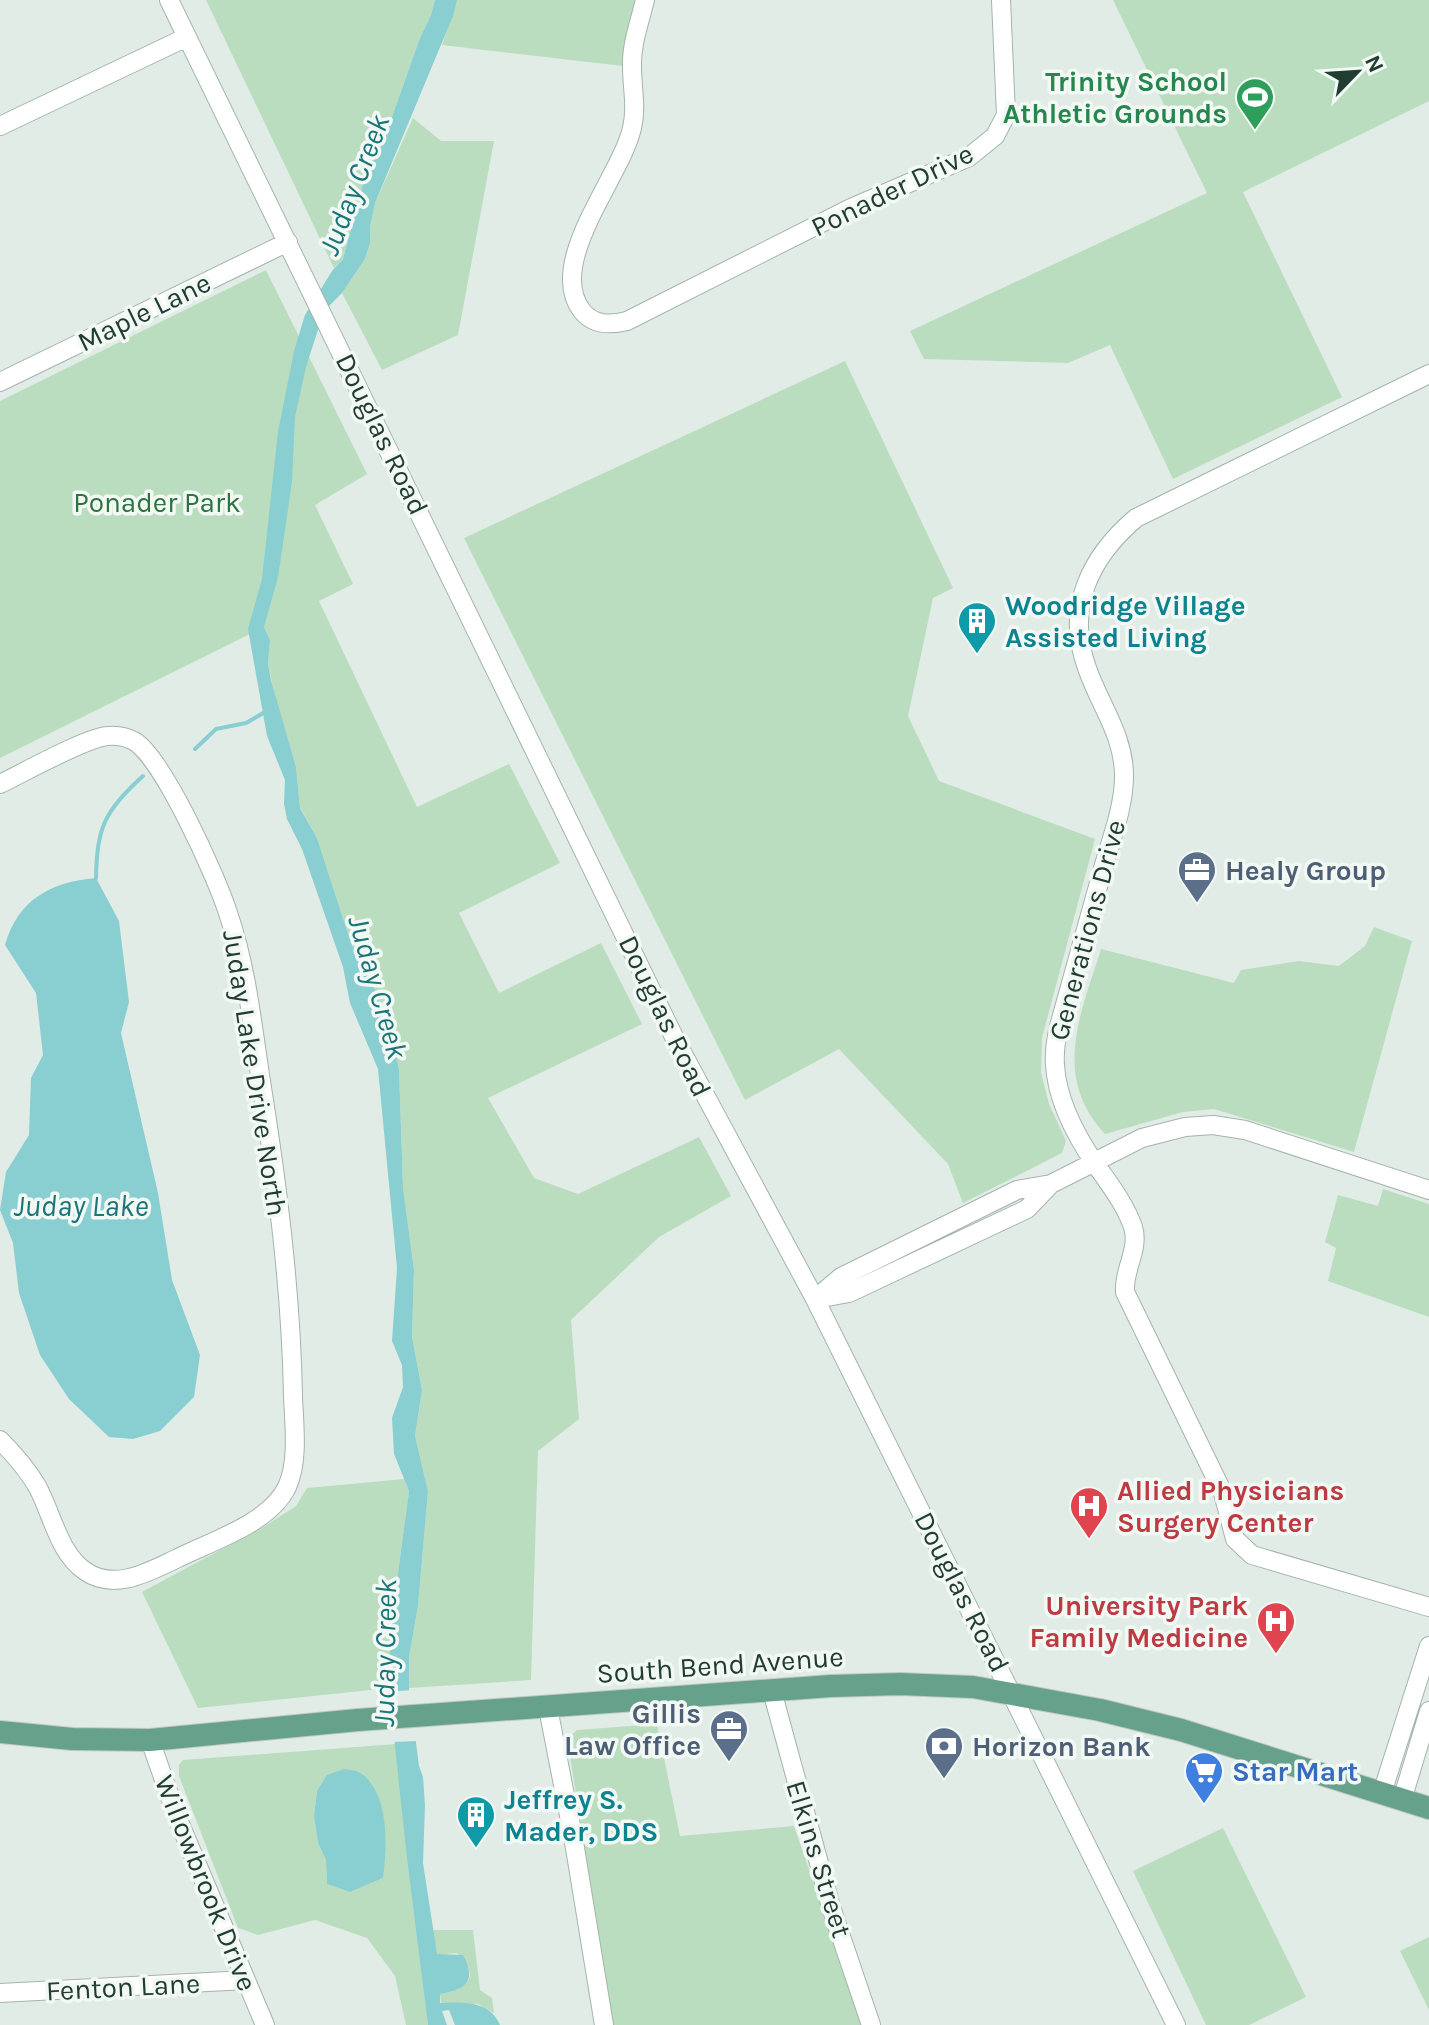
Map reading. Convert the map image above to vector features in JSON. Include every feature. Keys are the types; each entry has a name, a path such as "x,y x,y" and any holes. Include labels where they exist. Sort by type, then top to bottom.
{"main road":[{"name":"South Bend Avenue","path":"0,1732 72,1739 150,1740 358,1720 876,1684 973,1687 1100,1710 1181,1730 1429,1808"}],"street":[{"name":"Douglas Road","path":"169,0 676,1041 815,1299 1176,2025"},
{"name":"Ponader Drive","path":"645,0 632,67 635,95 633,126 611,179 584,229 574,265 573,283 580,308 589,319 603,324 627,321 851,208 969,157 995,136 1006,115 1001,0"},
{"path":"0,126 187,37"},
{"name":"Maple Lane","path":"0,382 288,242"},
{"name":"Generations Drive","path":"1429,374 1136,518 1116,535 1094,564 1081,609 1081,648 1087,670 1115,727 1123,752 1124,780 1114,830 1058,1030 1055,1065 1064,1107 1094,1163 1115,1191 1133,1228 1135,1239 1124,1281 1125,1292 1223,1493 1235,1539 1252,1555 1429,1607"},
{"name":"Juday Lake Drive North","path":"0,784 103,737 123,737 139,745 159,769 228,913 245,979 267,1117 288,1295 293,1411 292,1470 287,1486 269,1511 151,1571 121,1580 94,1576 78,1565 68,1552 37,1487 3,1449"},
{"path":"815,1299 849,1293 925,1246 1027,1209 1051,1184 1152,1135 1185,1127 1213,1125 1245,1130 1429,1190"},
{"path":"1392,1796 1429,1646"},
{"name":"Elkins Street","path":"772,1691 831,1907 871,2025"},
{"path":"548,1708 604,2025"},
{"path":"1392,1796 1429,1711"},
{"name":"Willowbrook Drive","path":"150,1740 177,1817 265,2025"},
{"name":"Fenton Lane","path":"0,1993 246,1980"}],"green space":[{"path":"206,0 435,0 386,134 364,180 343,259 334,268"},
{"path":"457,0 637,0 623,66 442,45"},
{"path":"1113,0 1429,0 1429,101 1243,192 1342,397 1173,479 1110,345 1068,363 924,359 910,331 1207,193"},
{"path":"413,118 441,141 494,141 458,335 382,370 342,293 365,259 375,203"},
{"name":"Ponader Park","path":"266,270 367,474 315,505 353,584 319,601 417,807 509,764 560,863 459,913 499,993 601,943 642,1024 488,1098 534,1178 578,1194 699,1137 731,1196 659,1237 571,1320 579,1419 538,1451 531,1680 409,1688 409,1657 418,1606 428,1491 415,1436 422,1390 412,1337 414,1270 403,1188 399,1069 375,990 351,943 317,838 300,807 296,767 276,700 268,664 270,640 264,627 0,758 0,401"},
{"path":"845,361 953,588 933,598 908,716 939,781 1095,839 1042,1038 1041,1073 1049,1104 1066,1141 1062,1153 963,1203 948,1164 839,1049 745,1100 464,538"},
{"path":"1374,927 1412,941 1354,1152 1214,1109 1183,1112 1105,1134 1089,1112 1079,1090 1075,1044 1101,949 1234,983 1241,970 1299,961 1339,966 1365,946"},
{"path":"1383,1189 1429,1204 1429,1317 1328,1281 1336,1248 1325,1242 1338,1195 1378,1206"},
{"path":"404,1479 409,1491 392,1618 389,1688 198,1708 142,1592 265,1526 296,1506 307,1488"},
{"path":"657,1724 680,1836 794,1826 863,2025 613,2025 569,1750 570,1736 577,1730"},
{"path":"396,1744 428,2025 406,2025 395,1976 367,1938 315,1920 258,1935 238,1928 179,1776 179,1765 183,1760","holes":["317,1791 383,1878 350,1892 327,1884 326,1860 318,1843 314,1816"]},
{"path":"1223,1828 1306,1997 1249,2025 1206,2025 1133,1871"},
{"path":"432,1930 473,1930 480,1990 492,1998 494,2013 478,2004 441,2003 440,1994 458,1989 470,1975 469,1968 457,1953 437,1955"},
{"path":"1429,1937 1429,2010 1400,1951"}],"water":[{"path":"435,0 457,0 453,16 375,203 365,259 342,293 324,311 306,367 295,417 292,481 278,577 264,627 270,640 268,664 271,680 296,767 300,808 317,838 351,943 375,990 399,1069 403,1188 414,1270 412,1337 422,1390 415,1436 428,1491 418,1606 409,1657 409,1688 425,1805 423,1863 437,1954 463,1955 469,1972 469,1978 462,1987 440,1994 440,2003 467,2003 483,2007 496,2017 500,2025 455,2025 449,2010 442,2011 447,2025 428,2025 388,1681 392,1618 409,1491 394,1454 392,1418 403,1387 402,1365 392,1341 397,1268 378,1069 350,1003 343,967 302,849 287,819 285,780 267,736 248,629 262,579 278,432 294,351 305,315 343,259 364,180 386,134"},
{"name":"Juday Lake","path":"96,878 119,921 129,1002 121,1033 158,1193 172,1280 200,1355 194,1397 160,1431 133,1439 109,1437 69,1399 40,1355 19,1293 13,1243 0,1210 6,1172 29,1135 31,1078 43,1055 36,993 5,945 18,916 38,896 64,884"},
{"path":"344,1769 360,1773 378,1795 385,1837 383,1878 350,1892 327,1884 326,1860 318,1843 314,1816 317,1791 327,1775"}],"pier":[{"path":"413,1690 420,1741 391,1742 385,1692"}],"waterway":[{"path":"195,749 216,729 246,723 265,712"},
{"path":"96,878 98,846 105,821 119,800 143,776"}],"place":[{"name":"Trinity School Athletic Grounds","path":"1255,131"},
{"name":"Woodridge Village Assisted Living","path":"977,655"},
{"name":"Healy Group","path":"1197,904"},
{"name":"Allied Physicians Surgery Center","path":"1089,1540"},
{"name":"University Park Family Medicine","path":"1276,1655"},
{"name":"Gillis Law Office","path":"729,1763"},
{"name":"Horizon Bank","path":"944,1780"},
{"name":"Star Mart","path":"1204,1805"},
{"name":"Jeffrey S. Mader, DDS","path":"476,1849"}],"water label":[{"name":"Juday Creek","path":"354,185"},
{"name":"Juday Creek","path":"378,987"},
{"name":"Juday Creek","path":"385,1653"}]}
